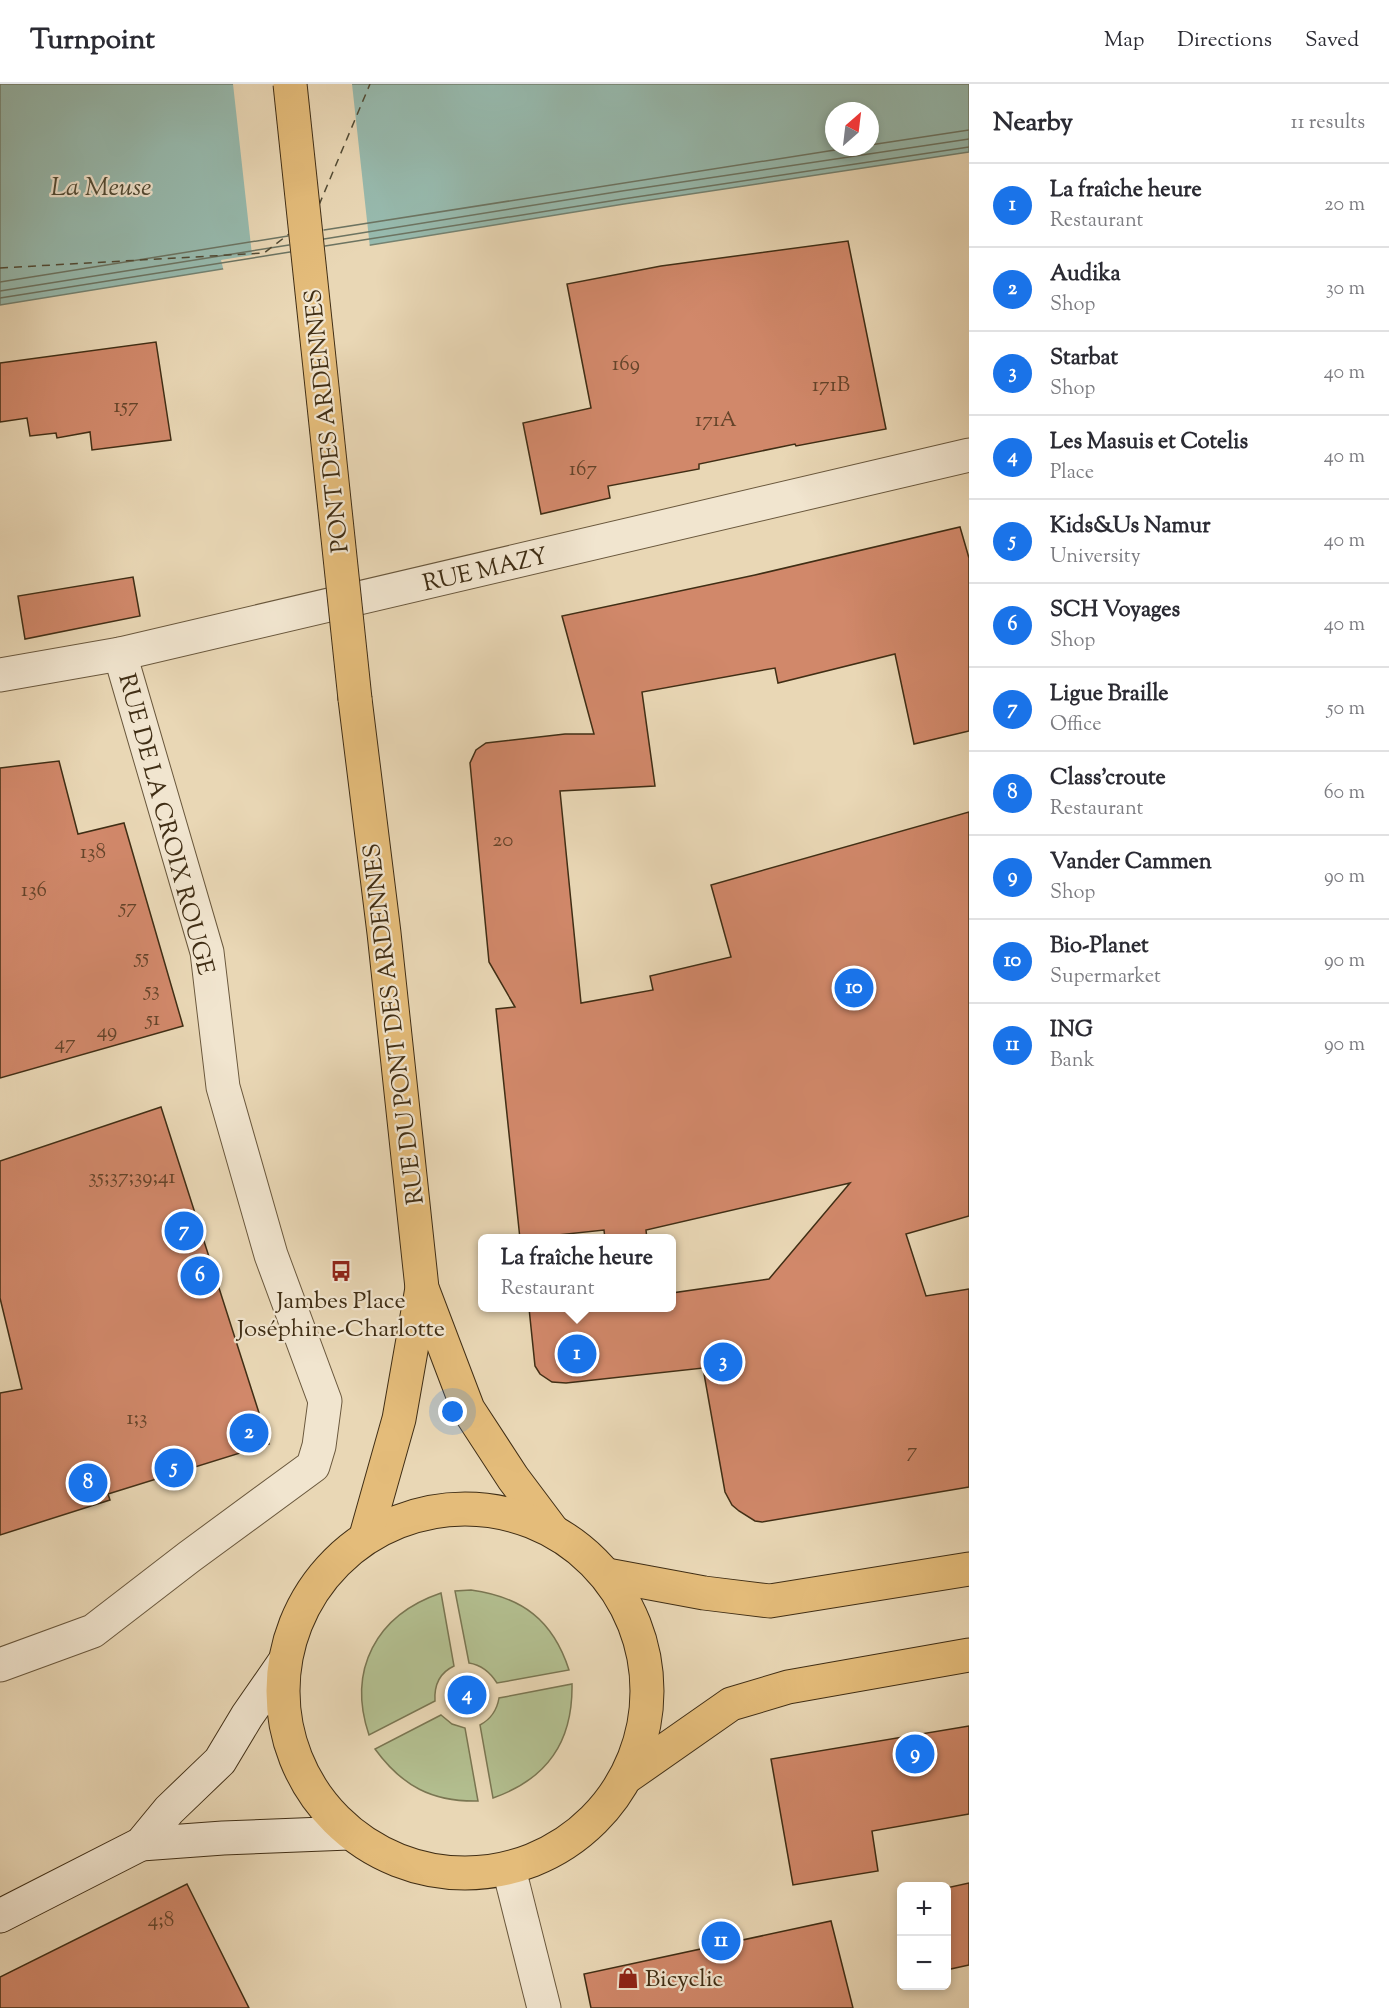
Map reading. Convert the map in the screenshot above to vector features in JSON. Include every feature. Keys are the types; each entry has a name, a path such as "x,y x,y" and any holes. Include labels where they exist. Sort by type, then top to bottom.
{"main road":[{"name":"PONT DES ARDENNES","path":"291,84 361,759"},
{"name":"RUE DU PONT DES ARDENNES","path":"361,759 384,933 422,1288 468,1409 513,1478 552,1530"},
{"name":"RUE DU PONT DES ARDENNES","path":"366,1536 399,1419 422,1288"},
{"path":"491,1509 552,1530 582,1550 607,1575 634,1620 647,1672 645,1726 628,1776 597,1818 557,1850 509,1869 468,1874 425,1870 385,1855 350,1833 316,1799 294,1757 282,1711 283,1664 298,1614 327,1570 366,1536 426,1512 491,1509"},
{"path":"607,1575 704,1593 770,1601 969,1569"},
{"path":"628,1776 731,1704 788,1687 969,1655"}],"street":[{"name":"RUE MAZY","path":"0,675 120,654 969,455"},
{"name":"RUE DE LA CROIX ROUGE","path":"0,1665 93,1631 313,1466 320,1446 325,1401 271,1255 223,1087 207,952 120,654"},
{"path":"0,1916 141,1844 170,1810 220,1761 247,1716 283,1664"},
{"path":"141,1844 350,1833"},
{"path":"509,1869 544,2008"}],"green space":[{"path":"471,1590 506,1598 533,1614 554,1637 569,1670 497,1683 478,1665 469,1663 455,1591"},
{"path":"441,1593 454,1666 439,1680 435,1690 435,1701 369,1735 363,1711 362,1688 365,1667 372,1648 384,1630 399,1615 418,1603"},
{"path":"572,1684 568,1724 553,1756 528,1780 493,1798 480,1725 493,1714 499,1698"},
{"path":"441,1715 452,1724 465,1728 478,1801 446,1798 419,1789 396,1773 375,1749"}],"water":[{"name":"La Meuse","path":"0,84 969,84 969,152 624,204 0,305"}],"pier":[{"path":"233,84 352,84 370,248 224,272 221,260 252,255"}],"building":[{"path":"848,241 886,429 796,446 795,444 699,464 699,469 608,486 610,498 541,514 523,423 591,408 567,284 661,266"},
{"path":"156,342 171,440 92,450 90,432 57,438 56,433 30,436 27,418 0,422 0,363"},
{"path":"960,527 969,558 969,731 914,744 895,654 778,683 775,668 642,692 655,786 560,791 581,1003 653,990 650,976 731,957 711,885 969,812 969,1216 906,1234 926,1296 969,1289 969,1487 762,1522 755,1521 739,1511 732,1505 725,1492 703,1368 566,1383 552,1382 540,1374 535,1366 529,1312 676,1312 676,1292 769,1279 850,1183 646,1230 646,1234 604,1234 604,1230 567,1234 519,1234 496,1009 515,1007 489,962 470,763 476,750 486,743 565,734 594,734 562,616 755,575"},
{"path":"133,577 140,616 25,639 18,596"},
{"path":"59,761 78,834 124,823 183,1026 0,1078 0,768"},
{"path":"161,1107 269,1444 108,1494 110,1500 0,1535 0,1393 22,1389 0,1298 0,1161"},
{"path":"969,1726 969,1814 872,1831 878,1871 793,1885 771,1759"},
{"path":"969,1883 969,1965 951,1969 951,1936 951,1887"},
{"path":"187,1884 249,2008 0,2008 0,1977"},
{"path":"831,1921 853,2008 591,2008 584,1974"}],"ferry route":[{"path":"319,205 370,84"},
{"path":"0,268 264,253 289,234"}],"place":[{"name":"Bio-Planet","path":"854,988"},
{"name":"Ligue Braille","path":"184,1231"},
{"name":"Jambes Place Joséphine-Charlotte","path":"341,1271"},
{"name":"SCH Voyages","path":"200,1276"},
{"name":"La fraîche heure","path":"577,1354"},
{"name":"Starbat","path":"723,1362"},
{"name":"Audika","path":"249,1433"},
{"name":"Kids&Us Namur","path":"174,1468"},
{"name":"Class'croute","path":"88,1483"},
{"name":"Les Masuis et Cotelis","path":"467,1695"},
{"name":"Vander Cammen","path":"915,1754"},
{"name":"ING","path":"721,1941"},
{"name":"Bicyclic","path":"628,1978"}]}
